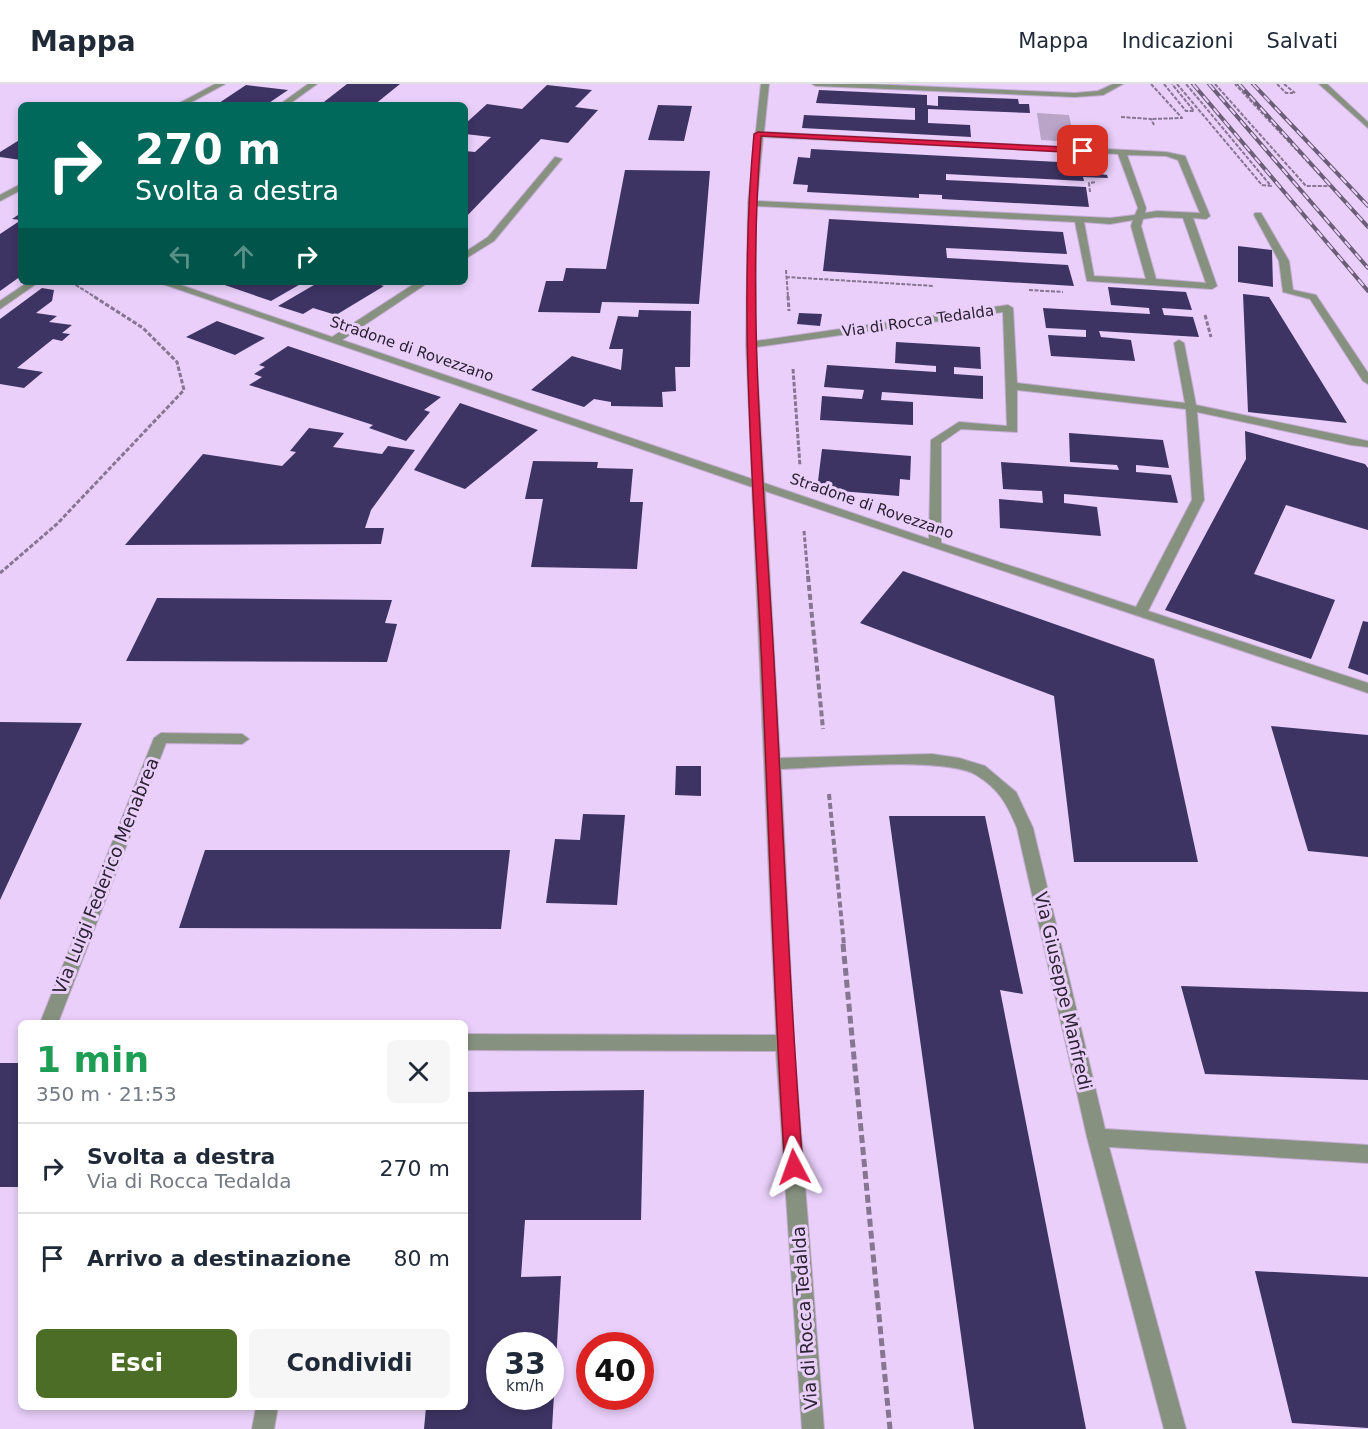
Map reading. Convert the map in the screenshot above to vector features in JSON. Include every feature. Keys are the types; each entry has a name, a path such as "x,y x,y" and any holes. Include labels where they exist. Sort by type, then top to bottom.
{"street":[{"path":"186,102 221,84"},
{"path":"287,102 313,84"},
{"name":"Via di Rocca Tedalda","path":"765,84 752,203 751,345 773,764 784,1043 813,1429"},
{"path":"816,84 1075,95 1100,93 1119,84"},
{"path":"1323,84 1368,126"},
{"path":"752,203 1110,221 1158,214 1206,216 1182,158 1156,153 758,134"},
{"path":"1122,153 1142,208 1136,226 1152,282"},
{"path":"468,254 491,239 558,159"},
{"path":"0,198 18,189"},
{"path":"1079,219 1090,279 1212,286 1187,215"},
{"path":"1258,215 1284,261 1288,292 1312,297 1368,381"},
{"path":"0,306 30,285"},
{"name":"Stradone di Rovezzano","path":"171,285 935,545 1368,687"},
{"path":"334,340 419,285"},
{"name":"Via di Rocca Tedalda","path":"751,345 1008,308 1013,430 959,426 935,442 935,545"},
{"path":"1140,613 1198,500 1191,407 1179,343"},
{"path":"1011,386 1171,403 1368,444"},
{"name":"Via Luigi Federico Menabrea","path":"50,1020 161,738 242,739"},
{"name":"Via Giuseppe Manfredi","path":"773,764 945,760 980,770 1011,796 1026,828 1097,1137 1175,1429"},
{"path":"468,1042 784,1043"},
{"path":"1097,1137 1368,1154"},
{"path":"263,1429 266,1410"}],"path":[{"path":"1151,84 1182,118 1151,118"},
{"path":"1164,84 1186,111"},
{"path":"1172,84 1194,111 1176,111"},
{"path":"1177,84 1262,185 1271,186 1185,84"},
{"path":"1215,84 1306,186 1330,186 1235,84"},
{"path":"1277,84 1286,93 1293,93"},
{"path":"1091,193 1089,183 1099,182"},
{"path":"786,277 933,286"},
{"path":"0,573 57,524 184,390 177,362 143,328 75,285"},
{"path":"1029,290 1064,292"}],"shaded area":[{"path":"1037,113 1069,115 1075,142 1041,140"}],"building":[{"path":"347,84 400,84 378,102 324,102"},
{"path":"246,85 288,90 270,102 220,102"},
{"path":"547,85 592,90 575,107 598,110 568,143 541,139 468,215 468,151 475,152 491,137 468,134 468,121 487,104 522,109"},
{"path":"819,90 927,95 927,105 938,106 938,96 1018,99 1019,104 1029,104 1030,113 928,109 928,123 970,125 971,137 802,128 804,115 915,120 915,108 816,103"},
{"path":"658,105 692,106 684,141 648,140"},
{"path":"18,141 18,160 0,157 0,152"},
{"path":"811,149 1078,163 1080,170 1099,171 1108,178 1083,177 1084,181 946,174 946,180 1086,187 1089,207 942,199 942,195 919,194 919,198 807,192 808,185 793,184 798,157 810,158"},
{"path":"625,170 710,171 699,304 602,302 600,313 538,312 546,281 563,281 566,268 606,269"},
{"path":"829,219 1063,232 1067,254 946,248 947,258 1068,265 1074,286 823,271"},
{"path":"18,222 18,278 0,291 0,234"},
{"path":"1238,246 1272,250 1273,287 1238,282"},
{"path":"225,285 299,285 271,301"},
{"path":"314,285 384,286 336,315 313,308 303,314 278,306"},
{"path":"1108,287 1186,292 1192,310 1162,308 1164,315 1193,317 1199,337 1099,331 1101,337 1131,340 1135,361 1051,356 1048,335 1086,337 1086,330 1046,328 1043,308 1150,314 1149,308 1111,305"},
{"path":"42,288 54,290 52,301 36,313 57,316 49,322 72,325 62,333 70,334 62,341 53,339 17,368 43,372 24,388 0,384 0,319"},
{"path":"1243,294 1269,297 1347,423 1248,412"},
{"path":"639,310 691,311 690,367 675,367 676,391 662,392 663,407 611,406 611,402 594,399 584,407 531,390 572,356 621,370 623,349 609,349 618,316 638,317"},
{"path":"799,313 822,314 820,326 797,324"},
{"path":"217,321 265,338 235,355 186,337"},
{"path":"896,342 980,347 981,369 954,367 954,374 983,376 983,399 882,392 881,400 913,402 913,425 820,420 822,396 862,399 864,390 824,387 827,365 936,372 936,366 895,363"},
{"path":"288,346 441,397 424,410 430,412 406,441 369,428 373,425 249,385 262,377 254,374 265,367 259,365"},
{"path":"460,403 538,430 465,489 414,470"},
{"path":"309,428 344,433 333,447 382,454 388,446 415,450 371,510 365,528 384,528 381,544 125,545 203,454 282,466 296,452 290,451"},
{"path":"1245,431 1365,464 1368,468 1368,530 1286,505 1254,574 1335,600 1311,659 1165,610 1246,459"},
{"path":"1069,433 1163,440 1169,468 1136,465 1136,472 1171,475 1178,503 1064,494 1064,503 1097,507 1101,536 1000,528 999,499 1043,503 1042,491 1003,489 1001,462 1119,470 1117,465 1070,462"},
{"path":"822,449 911,456 910,480 900,479 899,496 817,489"},
{"path":"533,461 598,462 597,468 633,469 630,502 643,502 637,569 531,567 543,499 525,499"},
{"path":"903,571 1154,659 1198,862 1074,862 1054,696 860,623"},
{"path":"157,598 392,600 385,623 397,624 387,662 126,661"},
{"path":"1363,621 1368,622 1368,675 1348,668"},
{"path":"0,722 82,723 0,900"},
{"path":"1271,726 1368,735 1368,857 1308,851"},
{"path":"676,766 701,766 701,796 675,795"},
{"path":"583,814 625,815 617,905 546,903 555,839 580,840"},
{"path":"889,816 985,816 1023,994 1000,990 1086,1429 974,1429"},
{"path":"205,850 510,850 501,929 179,928"},
{"path":"1181,986 1368,992 1368,1080 1205,1074"},
{"path":"0,1063 18,1063 18,1187 0,1187"},
{"path":"644,1090 641,1220 525,1220 521,1277 561,1276 558,1332 486,1332 486,1410 553,1410 552,1429 424,1429 426,1410 468,1410 468,1092"},
{"path":"1255,1271 1368,1277 1368,1428 1292,1423"}],"railway":[{"path":"1193,84 1368,291"},
{"path":"1209,84 1368,268"},
{"path":"1239,84 1368,227"},
{"path":"1253,84 1368,206"}],"route":[{"path":"794,1167 784,1043 773,764 751,345 752,203 758,134 1083,151"}]}
